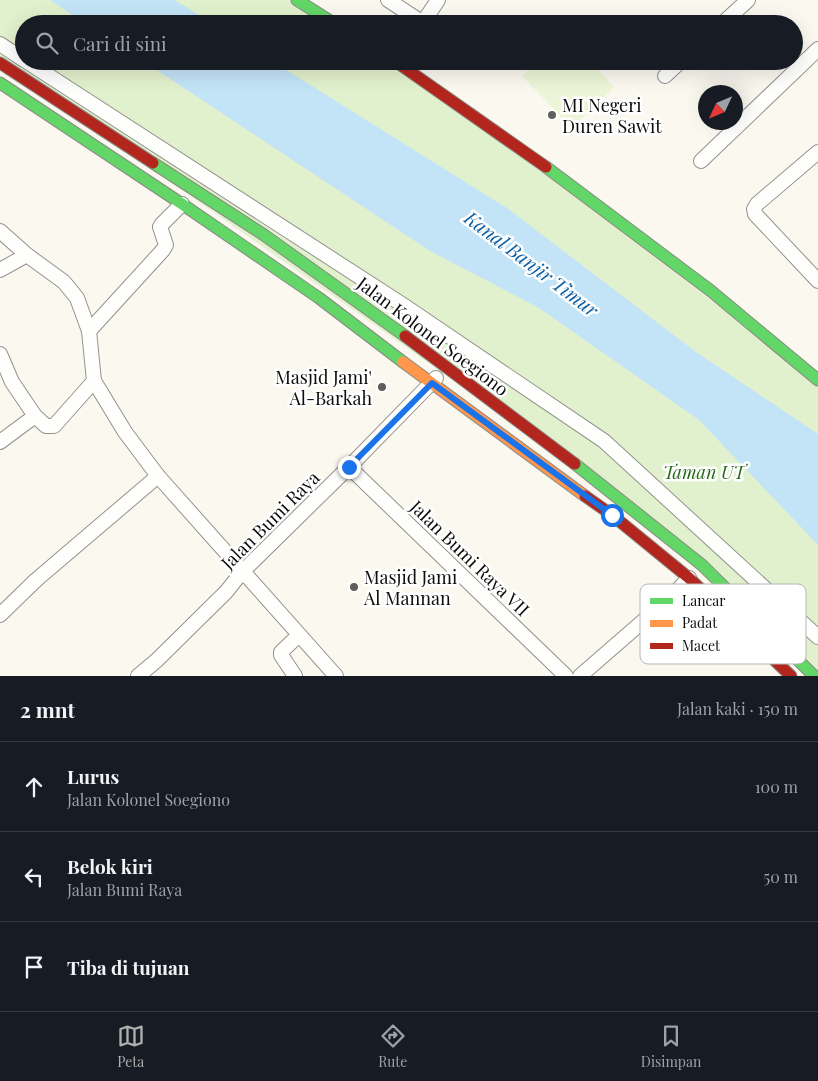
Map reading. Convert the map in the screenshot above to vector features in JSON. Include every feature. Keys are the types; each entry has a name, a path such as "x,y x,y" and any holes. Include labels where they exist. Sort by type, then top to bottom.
{"main road":[{"path":"297,0 321,15"},
{"name":"Jalan Kolonel Soegiono","path":"0,63 264,235 364,305 589,475 702,565 721,584"},
{"path":"409,70 558,174 719,296 782,347 818,380"},
{"path":"0,83 319,298 612,515 695,584"},
{"path":"768,664 768,668"},
{"path":"779,664 791,676"},
{"name":"Jalan Kolonel Soegiono","path":"803,664 813,672"}],"street":[{"path":"388,0 410,15"},
{"path":"428,15 438,0"},
{"path":"732,15 748,0"},
{"path":"0,44 15,54"},
{"path":"803,63 818,49"},
{"path":"40,70 403,305 604,441 760,584"},
{"path":"665,76 671,70"},
{"path":"701,161 796,70"},
{"path":"818,152 754,208 755,214 818,281"},
{"path":"89,331 163,250 166,245 160,227 182,204"},
{"path":"0,231 64,282 77,298 89,331 94,381 126,432 158,476 336,676"},
{"path":"0,270 27,254"},
{"path":"0,354 12,382 35,416 46,426 54,426 94,381"},
{"name":"Jalan Bumi Raya","path":"138,676 156,661 226,592 242,572 432,383 445,365"},
{"path":"0,442 35,416"},
{"name":"Jalan Bumi Raya VII","path":"349,467 566,676"},
{"path":"0,615 36,580 158,476"},
{"path":"683,584 689,578"},
{"path":"580,676 640,624"},
{"path":"806,626 818,637"},
{"path":"295,676 281,655 298,635"}],"green space":[{"name":"Taman UT","path":"0,0 297,0 321,15 15,15 15,70 407,70 818,381 818,676 804,664 806,664 806,584 713,584 589,475 0,63"},
{"path":"528,70 598,70 614,87 572,128 522,76"}],"water":[{"path":"50,0 175,0 199,15 72,15"},
{"name":"Kanal Banjir Timur","path":"157,70 286,70 507,208 696,352 818,434 818,545 699,420 539,308 430,251"}],"traffic: fast":[{"path":"297,0 321,15"},
{"path":"0,83 319,298 403,362"},
{"path":"153,163 264,235 405,336"},
{"path":"546,167 711,291 818,380"},
{"path":"575,464 702,565 721,584"},
{"path":"802,664 814,676"}],"traffic: slow":[{"path":"403,362 585,496"}],"traffic: jam":[{"path":"0,63 153,163"},
{"path":"408,70 546,167"},
{"path":"405,336 575,464"},
{"path":"585,496 612,515 695,584"},
{"path":"779,664 791,676"}],"place":[{"name":"MI Negeri Duren Sawit","path":"552,115"},
{"name":"Masjid Jami' Al-Barkah","path":"382,387"},
{"name":"Masjid Jami Al Mannan","path":"354,587"}],"route":[{"path":"349,467 432,383 612,515"}]}
